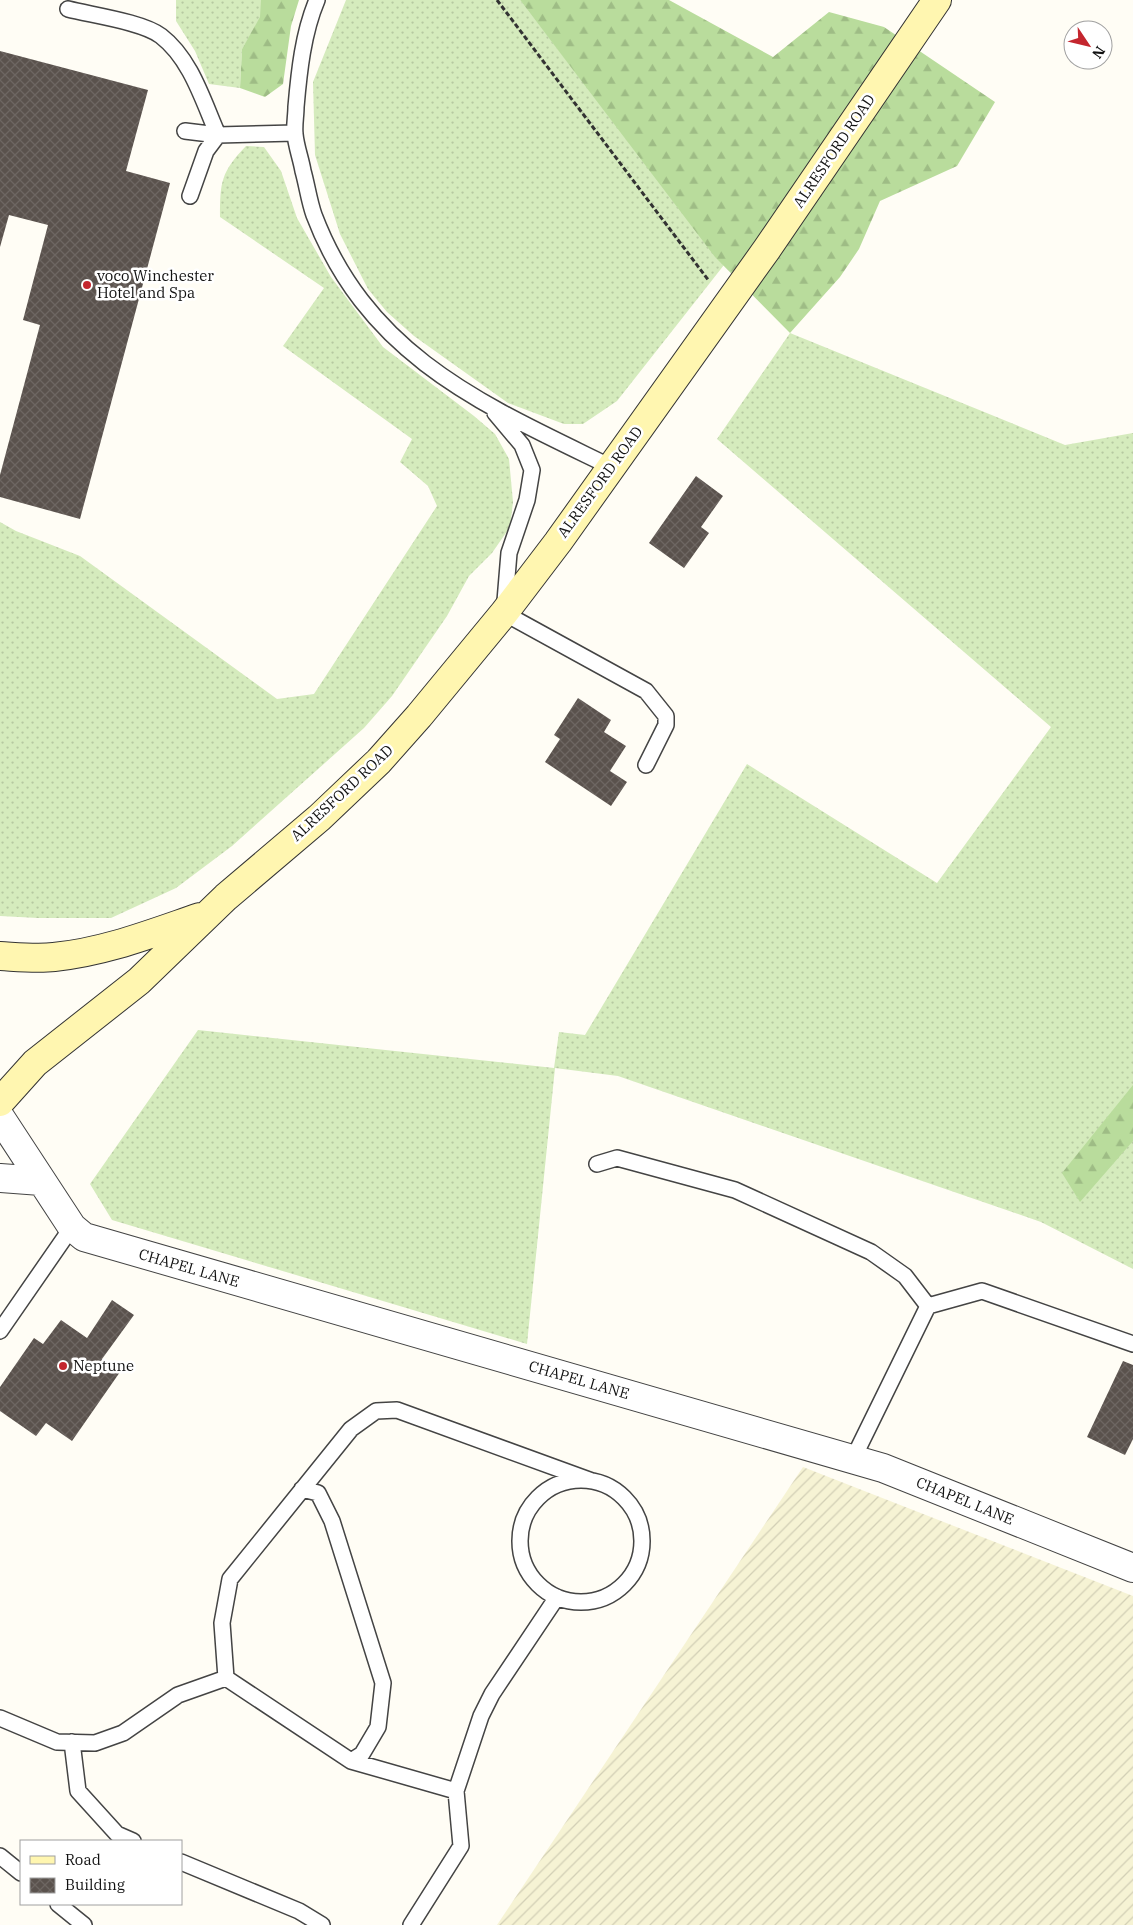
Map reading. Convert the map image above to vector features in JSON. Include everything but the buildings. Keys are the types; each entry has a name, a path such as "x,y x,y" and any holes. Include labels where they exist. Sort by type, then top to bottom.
{"main road":[{"name":"ALRESFORD ROAD","path":"0,1102 35,1063 138,981 206,916 319,818 379,761 419,716 504,613 611,467 727,306 937,0"},
{"name":"ALRESFORD ROAD","path":"0,956 52,958 79,954 109,947 206,916"}],"street":[{"name":"CHAPEL LANE","path":"0,1117 72,1227 84,1236 100,1243 854,1459 892,1471 1133,1568"},
{"path":"0,1178 41,1181"}],"lane":[{"path":"317,0 311,15 299,76 294,133 313,213 333,258 356,296 385,329 422,361 491,408 611,467"},
{"path":"68,9 137,26 160,34 181,56 218,135"},
{"path":"185,131 218,135 294,133"},
{"path":"190,196 206,151 218,135"},
{"path":"491,408 522,445 532,470 527,500 509,554 504,613 646,691 666,716 666,725 646,765"},
{"path":"597,1164 617,1158 735,1190 871,1252 905,1276 928,1306"},
{"path":"0,1331 72,1227"},
{"path":"854,1459 928,1306 982,1291 1133,1344"},
{"path":"226,1678 222,1624 230,1578 351,1428 376,1410 397,1410 592,1481 610,1488 626,1500 637,1516 642,1536 640,1557 626,1581 616,1591 598,1600 577,1602 557,1598 540,1587 528,1572 521,1553 520,1533 526,1514 538,1498 554,1486 572,1481 592,1481"},
{"path":"302,1489 318,1493 332,1521 383,1683 378,1727 362,1754 351,1761"},
{"path":"411,1925 461,1846 456,1791 481,1716 492,1694 557,1598"},
{"path":"0,1718 57,1742 95,1743 123,1733 178,1695 226,1678"},
{"path":"226,1678 351,1761 456,1791"},
{"path":"72,1742 78,1791 117,1834 131,1840"},
{"path":"0,1856 20,1872"},
{"path":"182,1862 299,1911 322,1925"},
{"path":"59,1905 84,1925"}],"path":[{"path":"497,0 727,306"}],"shaded area":[{"path":"803,1467 1133,1596 1133,1925 497,1925"}],"green space":[{"path":"176,0 261,0 261,17 242,49 240,88 209,84 195,51 176,21"},
{"path":"261,0 299,0 291,26 283,84 265,97 240,88 242,49 260,17"},
{"path":"346,0 520,0 724,265 617,401 583,424 564,424 508,403 414,336 387,312 368,289 340,234 315,155 313,82"},
{"path":"520,0 669,0 773,57 829,12 884,27 995,102 957,166 880,201 859,249 840,277 790,333 715,257"},
{"path":"246,146 264,147 281,171 297,218 331,277 383,347 495,434 509,459 513,502 510,527 492,553 469,576 447,616 392,696 364,728 232,846 176,888 111,918 0,916 0,522 16,531 80,556 277,699 314,694 437,506 428,486 400,462 412,439 283,346 324,288 220,217 224,178 231,163"},
{"path":"790,333 1065,445 1133,433 1133,1269 1041,1222 618,1076 555,1068 527,1344 112,1220 90,1184 198,1030 554,1068 559,1032 585,1035 747,764 937,883 1051,727 717,439"},
{"path":"1133,1085 1133,1141 1080,1202 1062,1173"}],"place":[{"name":"voco Winchester Hotel and Spa","path":"87,285"},
{"name":"Neptune","path":"63,1366"}]}
